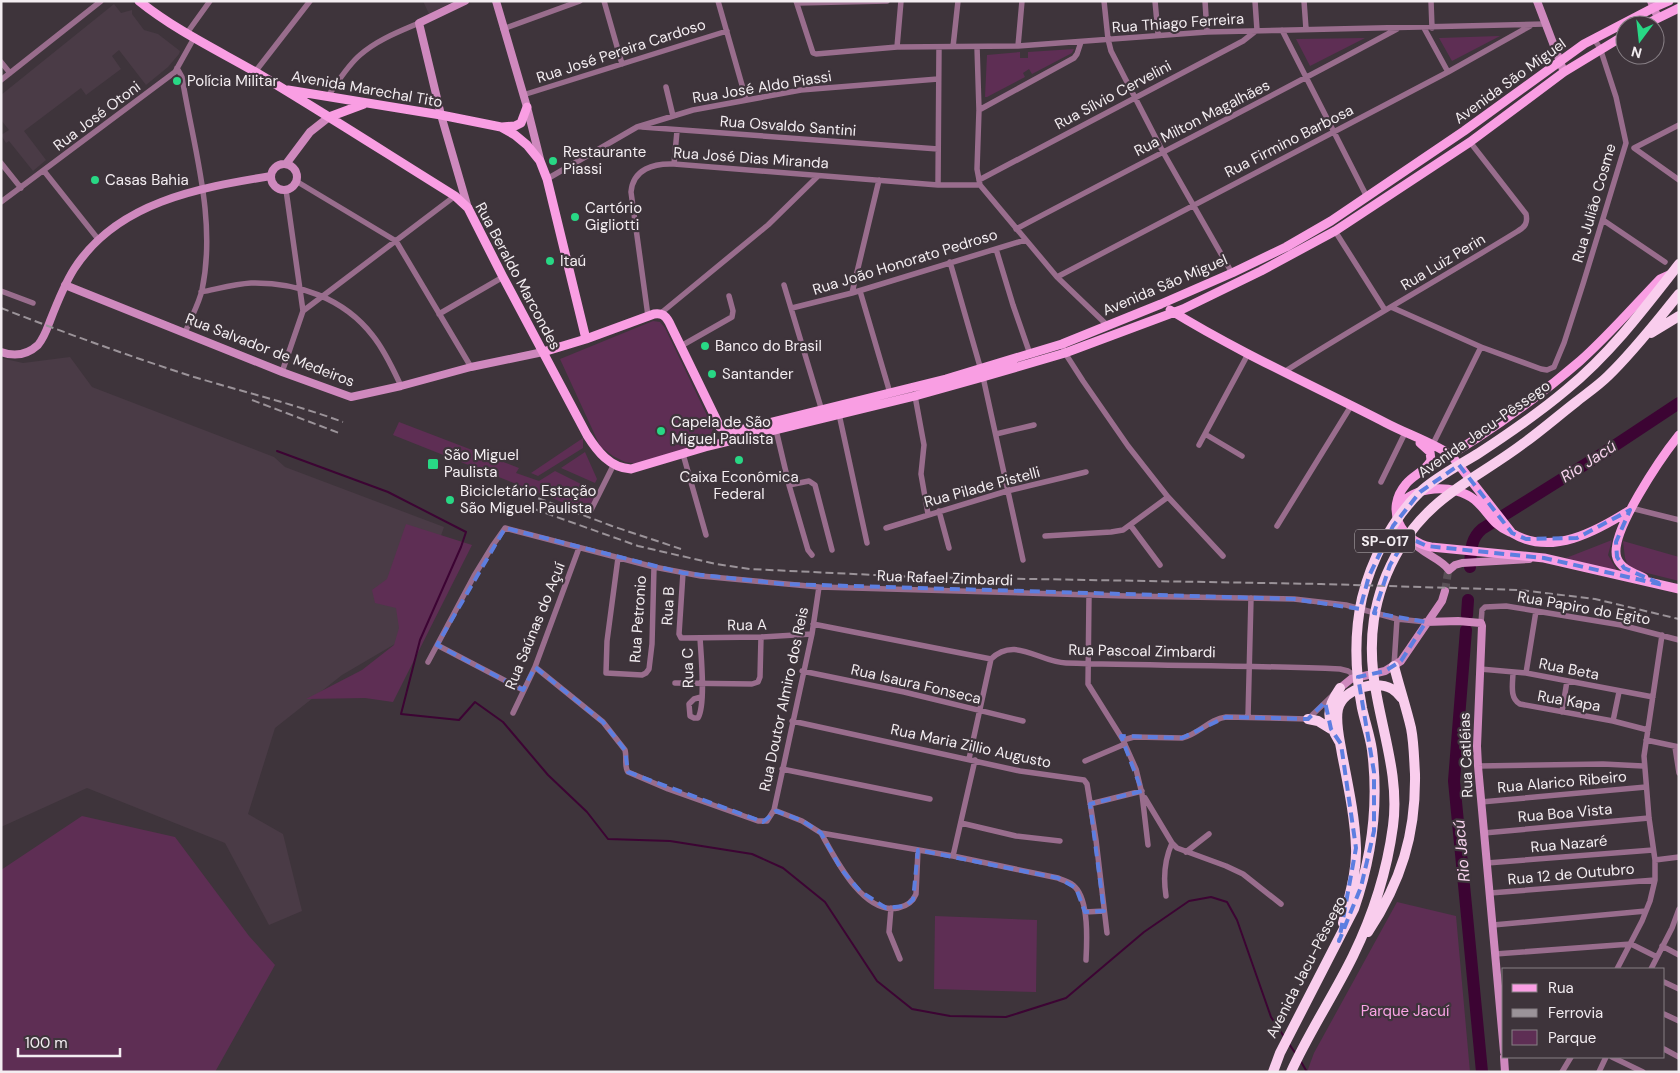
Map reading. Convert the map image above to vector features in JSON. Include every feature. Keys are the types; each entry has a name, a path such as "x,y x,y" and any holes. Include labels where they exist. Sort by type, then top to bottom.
{"highway":[{"name":"Avenida Jacu-Pêssego","path":"1273,1072 1280,1053 1354,909 1371,845 1375,814 1374,772 1372,748 1362,707 1356,642 1357,622 1362,596 1379,551 1393,526 1420,492 1488,447 1566,390 1629,328 1679,264"},
{"name":"Avenida Jacu-Pêssego","path":"1291,1071 1353,956 1371,913 1383,877 1391,843 1394,812 1392,770 1376,696 1371,642 1372,624 1377,602 1390,566 1400,546 1416,525 1446,494 1523,444 1608,376 1644,338 1679,294"},
{"path":"1644,338 1679,316"},
{"path":"1353,956 1385,905 1396,882 1406,852 1416,800 1411,729 1394,666"},
{"path":"1339,941 1354,869 1356,848 1341,744 1338,708 1345,696 1353,690 1364,686 1387,687 1394,690 1403,699"},
{"path":"1340,688 1329,708 1329,718 1331,729 1341,744"},
{"path":"1308,719 1318,721 1331,729"}],"main road":[{"name":"Avenida Marechal Tito","path":"139,1 190,35 284,90 442,115 501,127 522,140 540,161"},
{"path":"465,1 419,23 468,208"},
{"name":"Avenida Marechal Tito","path":"496,1 527,107 540,161 547,179 586,339"},
{"path":"1537,1 1564,72"},
{"name":"Avenida São Miguel","path":"720,427 738,431 890,393 982,373 1030,354 1064,348 1107,325 1232,273 1286,247 1332,221 1464,131 1559,61 1652,5 1669,1"},
{"path":"1664,15 1679,8"},
{"name":"Avenida São Miguel","path":"614,464 625,469 631,469 705,447 915,396 1174,312 1257,273 1335,231 1470,142 1564,72 1615,40"},
{"name":"Rua Beraldo Marcondes","path":"284,90 455,196 468,208 587,435 598,451 614,464"},
{"path":"286,164 295,170 296,182 291,188 280,190 275,187 271,176 276,167 286,164 310,132 329,117 367,104"},
{"path":"501,127 510,127 521,123 527,107"},
{"path":"1,352 11,355 23,354 32,350 40,342 65,285 77,265 98,239 125,219 150,205 202,189 271,176"},
{"path":"1544,558 1462,563 1455,565 1448,571 1443,564 1418,548 1400,526 1396,509 1402,489 1422,471 1451,455 1551,385 1581,360 1660,279 1671,274"},
{"name":"Rua Salvador de Medeiros","path":"65,285 282,372 351,397 471,367 543,352 661,313"},
{"path":"1161,304 1248,354 1405,433 1433,444 1451,455 1508,529"},
{"path":"661,313 666,316 720,427 719,435 705,447"},
{"path":"1405,433 1430,452 1431,460 1422,471"},
{"path":"1663,586 1629,571 1621,565 1617,557 1616,542 1631,509 1676,443 1679,434"},
{"path":"1396,509 1408,496 1425,490 1450,491 1470,497 1477,502 1492,520 1522,538 1540,541 1569,540 1596,530 1631,509"},
{"path":"1410,539 1427,546 1544,558 1679,589"},
{"path":"1340,688 1347,681 1385,670 1401,661 1442,601 1446,591"},
{"path":"1426,622 1481,623"},
{"name":"Rua Catléias","path":"1481,623 1478,766 1494,954 1501,986 1502,1016"},
{"path":"1504,1058 1506,1072"}],"street":[{"path":"1,80 101,1"},
{"name":"Rua José Otoni","path":"1,202 175,72 190,35 210,1"},
{"path":"255,72 310,1"},
{"path":"504,29 580,1"},
{"path":"604,1 622,64"},
{"path":"718,1 746,100"},
{"path":"796,2 886,1"},
{"path":"897,47 901,1"},
{"path":"952,47 958,1"},
{"path":"1018,46 1022,1"},
{"path":"1104,1 1111,51 1163,152 1232,273"},
{"path":"1155,1 1158,34"},
{"path":"1205,1 1207,32"},
{"path":"1255,1 1258,30"},
{"path":"1304,1 1306,29"},
{"path":"1431,1 1432,28"},
{"name":"Rua Thiago Ferreira","path":"796,2 813,53 897,47 1018,46 1158,34 1207,32 1545,24"},
{"path":"328,96 359,56 387,36 419,23"},
{"name":"Rua Firmino Barbosa","path":"1057,277 1448,72 1532,25"},
{"name":"Rua Milton Magalhães","path":"1016,229 1232,115 1306,79 1398,28"},
{"path":"1424,28 1448,72"},
{"name":"Rua Sílvio Cervelini","path":"980,182 1135,97 1228,49 1258,30"},
{"path":"1282,30 1367,197"},
{"name":"Rua José Pereira Cardoso","path":"523,95 727,31"},
{"path":"1594,39 1600,48"},
{"path":"979,110 1074,58 1078,54 1081,42"},
{"path":"938,185 939,47"},
{"path":"977,47 979,110 977,169 980,182 1016,229 1057,277 1107,325"},
{"name":"Rua Julião Cosme","path":"1481,347 1541,369 1551,368 1557,363 1626,143 1616,97 1600,48"},
{"path":"1,62 10,73"},
{"path":"178,68 182,77 202,189 207,245 202,292 185,332"},
{"name":"Rua José Aldo Piassi","path":"547,179 637,127 693,110 801,90 938,78"},
{"path":"666,87 673,116"},
{"path":"1634,148 1679,125"},
{"name":"Rua Osvaldo Santini","path":"637,127 938,149"},
{"path":"674,164 677,131"},
{"name":"Rua Luiz Perin","path":"1284,372 1526,225 1526,214 1470,142"},
{"path":"1626,143 1679,180"},
{"path":"1,163 21,188"},
{"name":"Rua José Dias Miranda","path":"648,316 631,192 631,184 637,174 644,169 674,164 938,185 980,182"},
{"path":"44,171 98,239"},
{"path":"661,313 768,225 818,176"},
{"path":"852,293 878,180"},
{"path":"296,182 396,241 471,367"},
{"path":"282,372 303,311 286,190"},
{"path":"303,311 455,196"},
{"path":"1603,220 1665,262"},
{"path":"1335,231 1385,310"},
{"name":"Rua João Honorato Pedroso","path":"792,308 852,293 1025,240"},
{"path":"996,249 1030,354"},
{"path":"950,262 982,373 1023,560"},
{"path":"439,314 503,277"},
{"path":"202,292 249,283 278,284 300,288 324,296 346,311 368,330 386,355 401,386"},
{"path":"784,285 822,411"},
{"path":"860,290 890,393"},
{"path":"1,291 33,303"},
{"path":"680,346 732,317 734,311 729,296"},
{"path":"1391,307 1481,347 1433,444"},
{"path":"1064,348 1105,414 1168,497 1222,556"},
{"path":"1199,445 1248,354"},
{"path":"915,396 924,445 921,474 928,514"},
{"path":"1277,526 1351,406"},
{"path":"839,414 867,543"},
{"path":"996,434 1034,425"},
{"path":"776,430 789,485 808,550 812,555"},
{"path":"1381,482 1405,433"},
{"path":"1205,434 1242,456"},
{"path":"683,454 706,535"},
{"path":"591,510 614,464"},
{"name":"Rua Pilade Pistelli","path":"886,528 1007,491 1086,472"},
{"path":"789,485 809,481 815,485 832,550"},
{"path":"1045,536 1123,530 1131,526 1168,497"},
{"path":"1631,509 1679,520"},
{"path":"939,511 949,548"},
{"path":"1131,526 1160,566"},
{"name":"Rua Rafael Zimbardi","path":"437,645 474,576 505,528 682,573 820,587 1294,600 1346,605 1397,619 1426,622"},
{"name":"Rua Saúnas do Açuí","path":"514,713 535,667 579,548"},
{"name":"Rua Petronio","path":"618,558 606,673 642,675 649,669 652,644 654,567"},
{"name":"Rua B","path":"682,573 679,634 683,638"},
{"name":"Rua Doutor Almiro dos Reis","path":"535,667 602,722 618,738 627,755 626,769 628,772 668,789 758,821 767,821 774,810 802,671 812,634 820,587"},
{"path":"1089,595 1087,679 1090,688 1124,742 1136,769 1142,793 1148,845"},
{"path":"1248,718 1251,598"},
{"name":"Rua Papiro do Egito","path":"1485,607 1506,606 1621,625 1679,640"},
{"name":"Rua Catléias","path":"1481,623 1482,610 1485,607"},
{"path":"1526,673 1536,611"},
{"path":"1394,666 1397,619"},
{"path":"814,624 991,659 979,711 972,759 953,856"},
{"name":"Rua A","path":"683,638 812,634"},
{"path":"1618,968 1646,911 1654,880 1655,860 1643,766 1662,635"},
{"path":"675,683 752,684 758,682 760,677 761,637"},
{"name":"Rua C","path":"700,638 701,697"},
{"path":"428,662 437,645 523,690"},
{"name":"Rua Pascoal Zimbardi","path":"991,659 1004,650 1013,649 1062,662 1340,669 1348,671 1357,677"},
{"name":"Rua Beta","path":"1480,669 1526,673 1652,697"},
{"name":"Rua Isaura Fonseca","path":"802,671 904,692 1023,721"},
{"name":"Rua Kapa","path":"1513,672 1513,696 1517,703 1613,721 1648,730"},
{"path":"1562,712 1567,681"},
{"path":"1085,761 1134,737 1188,737 1220,718 1308,719 1340,688"},
{"path":"1613,721 1619,692"},
{"name":"Rua Maria Zillio Augusto","path":"792,721 1020,771 1084,780 1087,784 1096,840 1107,933"},
{"path":"1646,740 1677,747 1679,773"},
{"path":"1478,766 1604,764 1643,766"},
{"path":"782,768 930,799"},
{"name":"Rua Alarico Ribeiro","path":"1481,802 1646,787"},
{"path":"1090,804 1142,793"},
{"path":"1142,793 1172,844 1186,852 1243,874 1281,904"},
{"path":"774,810 797,818 821,833 953,856 1058,878 1071,884 1081,895 1085,912 1086,960"},
{"name":"Rua Boa Vista","path":"1484,833 1649,818"},
{"path":"960,823 1016,836 1060,841"},
{"path":"821,833 840,869 860,892 876,904 891,908 904,906 913,900 916,894 918,850"},
{"path":"1186,852 1209,834"},
{"path":"1166,896 1164,867 1172,844"},
{"name":"Rua Nazaré","path":"1487,863 1653,850"},
{"path":"1655,860 1677,859"},
{"name":"Rua 12 de Outubro","path":"1490,894 1654,880"},
{"path":"891,908 889,932 900,959"},
{"path":"1652,968 1677,921 1679,908"},
{"path":"1085,912 1104,911"},
{"path":"1493,925 1646,911"},
{"path":"1494,954 1631,944 1657,957"},
{"path":"1662,946 1679,954"},
{"path":"1665,982 1679,989"},
{"path":"1665,1014 1679,1021"},
{"path":"1665,1049 1679,1056"},
{"path":"1562,1072 1570,1058"},
{"path":"1599,1072 1606,1058"},
{"path":"1614,1058 1643,1072"}],"highlighted area":[{"path":"1459,465 1512,533 1526,539 1577,538 1630,510 1616,542 1617,557 1624,568 1663,585 1544,558 1427,546 1407,537 1390,565 1374,613 1426,622 1401,661 1385,671 1358,677 1374,772 1374,831 1361,887 1339,941 1356,848 1341,744 1331,729 1325,702 1308,719 1226,717 1182,738 1121,736 1142,791 1090,804 1104,911 1085,912 1076,888 1058,878 918,850 913,900 905,906 886,908 860,891 841,869 821,833 803,821 776,811 763,822 628,772 625,750 603,722 535,667 523,690 437,645 505,528 683,573 784,584 1294,599 1360,609 1369,576 1393,526 1420,492"}],"shaded area":[{"path":"423,1 454,1 429,14"},
{"path":"114,4 121,13 132,10 132,14 144,30 158,34 180,51 179,54 168,67 146,85 119,50 112,56 121,69 86,95 81,88 24,131 46,160 33,171 9,141 6,143 1,135 9,130 1,120 1,95"},
{"path":"70,357 92,387 274,457 285,467 444,527 405,638 342,675 275,728 248,814 283,834 302,911 269,925 225,843 87,788 1,827 1,358 23,363"}],"green space":[{"path":"1500,36 1452,61 1439,38"},
{"path":"1365,38 1310,66 1296,39"},
{"path":"1074,49 1072,53 1032,74 1029,69 1023,73 1025,77 985,97 987,55 1020,52 1020,58 1028,58 1028,52"},
{"path":"653,321 660,322 665,328 713,428 708,438 700,445 637,464 625,462 600,446 560,359"},
{"path":"399,422 519,468 516,473 539,481 555,471 597,492 587,512 393,435"},
{"path":"583,438 583,448 538,476 531,473"},
{"path":"585,452 597,479 595,483 561,468"},
{"path":"406,524 472,545 393,702 365,698 306,699 362,670 394,645 399,628 396,608 375,603 372,590 387,579"},
{"path":"1612,540 1608,555 1618,572 1566,558"},
{"path":"1623,541 1679,557 1679,581 1635,570 1628,566"},
{"path":"82,816 175,837 249,936 275,965 215,1072 1,1072 1,870"},
{"name":"Parque Jacuí","path":"1397,902 1456,916 1470,1072 1307,1072 1314,1053"},
{"path":"935,916 1037,920 1036,992 934,989"}],"waterway":[{"name":"Rio Jacú","path":"1470,567 1473,541 1482,529 1679,403"},
{"path":"277,451 388,492 466,532 420,640 401,714 459,720 475,702 503,722 548,775 587,812 608,839 670,841 752,854 783,868 825,902 877,981 912,1009 950,1016 1006,1017 1066,998 1144,932 1189,901 1211,897 1227,902 1237,920 1271,1017 1285,1038"},
{"name":"Rio Jacú","path":"1467,615 1468,600"},
{"name":"Rio Jacú","path":"1466,630 1454,781 1482,1072"},
{"path":"1289,1044 1296,1054"},
{"path":"1300,1060 1307,1072"}],"tunnel":[{"path":"1445,591 1448,572"}],"railway":[{"path":"1,308 170,369 343,422"},
{"path":"252,400 339,433"},
{"path":"527,494 612,526 681,549"},
{"path":"523,505 638,546 716,564 750,569 916,577 1321,584 1520,590 1595,599 1679,619"}],"place":[{"name":"Polícia Militar","path":"177,81"},
{"name":"Restaurante Piassi","path":"553,161"},
{"name":"Casas Bahia","path":"95,180"},
{"name":"Cartório Gigliotti","path":"575,217"},
{"name":"Itaú","path":"550,261"},
{"name":"Banco do Brasil","path":"705,346"},
{"name":"Santander","path":"712,374"},
{"name":"Capela de São Miguel Paulista","path":"661,431"},
{"name":"Caixa Econômica Federal","path":"739,460"},
{"name":"São Miguel Paulista","path":"433,464"},
{"name":"Bicicletário Estação São Miguel Paulista","path":"450,500"}]}
